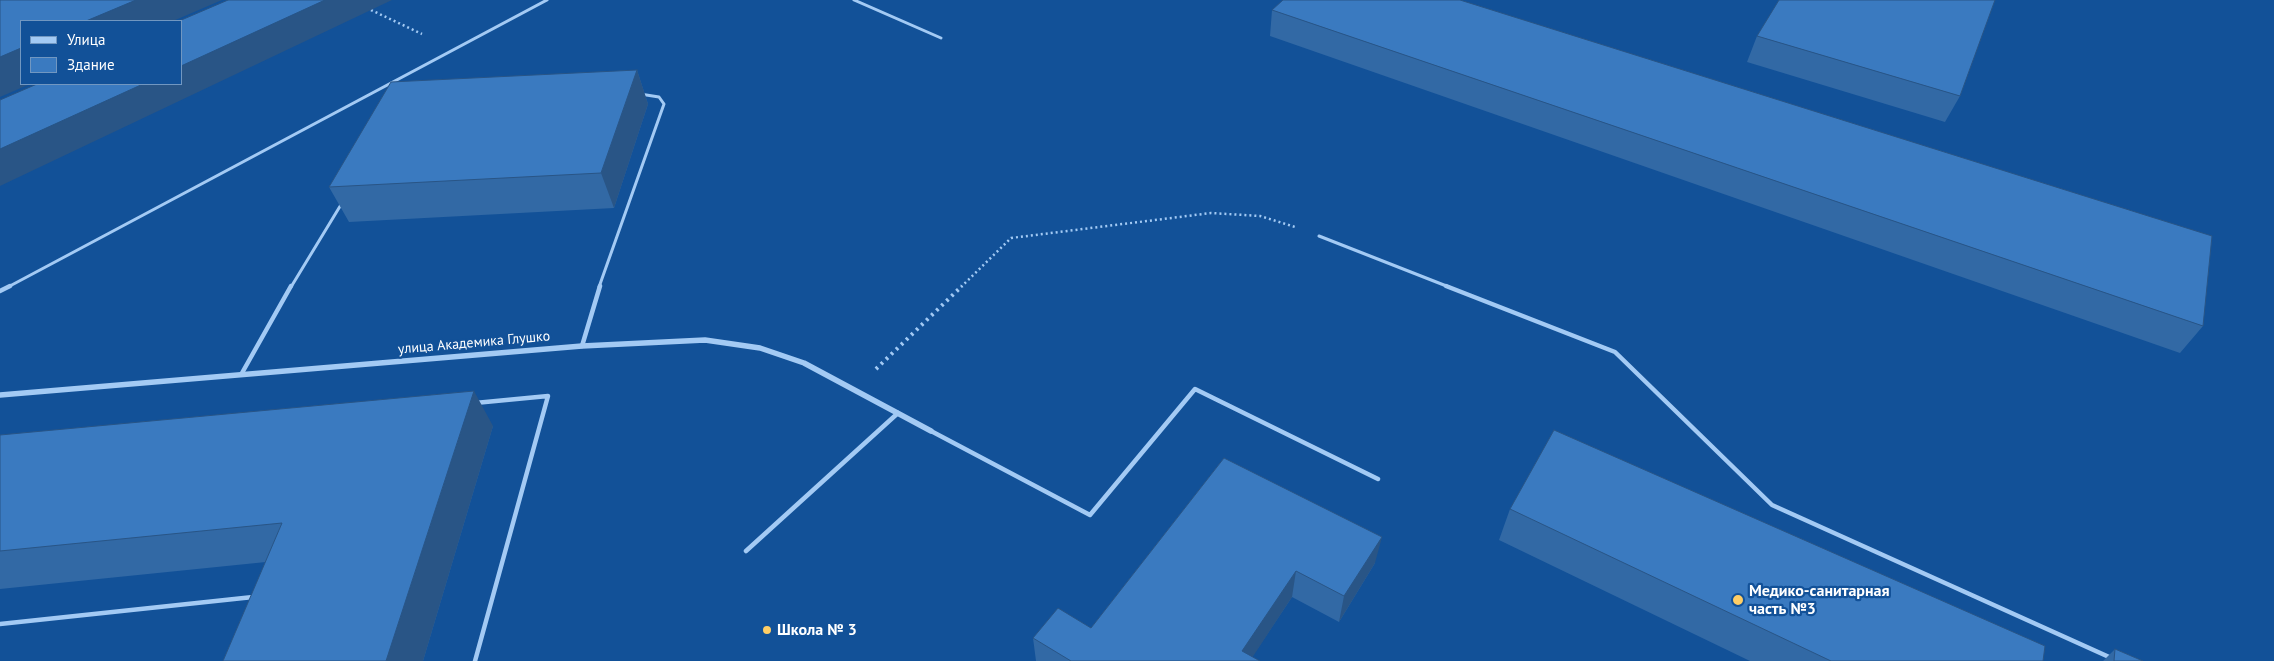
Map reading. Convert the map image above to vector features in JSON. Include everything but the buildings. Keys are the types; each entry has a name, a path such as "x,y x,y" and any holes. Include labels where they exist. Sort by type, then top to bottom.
{"street":[{"name":"улица Академика Глушко","path":"0,395 242,373 582,346 705,340 760,348 804,363 931,431"}],"lane":[{"path":"0,291 547,0"},
{"path":"854,0 941,38"},
{"path":"582,346 597,294 664,104 659,97 639,94"},
{"path":"242,373 268,324 345,197"},
{"path":"1319,236 1615,352 1772,506 2118,661"},
{"path":"931,431 1090,515 1195,389 1378,479"},
{"path":"470,404 548,396 475,661"},
{"path":"746,551 898,413"},
{"path":"0,624 253,597 249,606"}],"path":[{"path":"371,10 454,49"},
{"path":"855,390 1010,238 1211,213 1260,216 1319,236"}],"place":[{"name":"Медико-санитарная часть №3","path":"1738,600"},
{"name":"Школа № 3","path":"767,630"}]}
